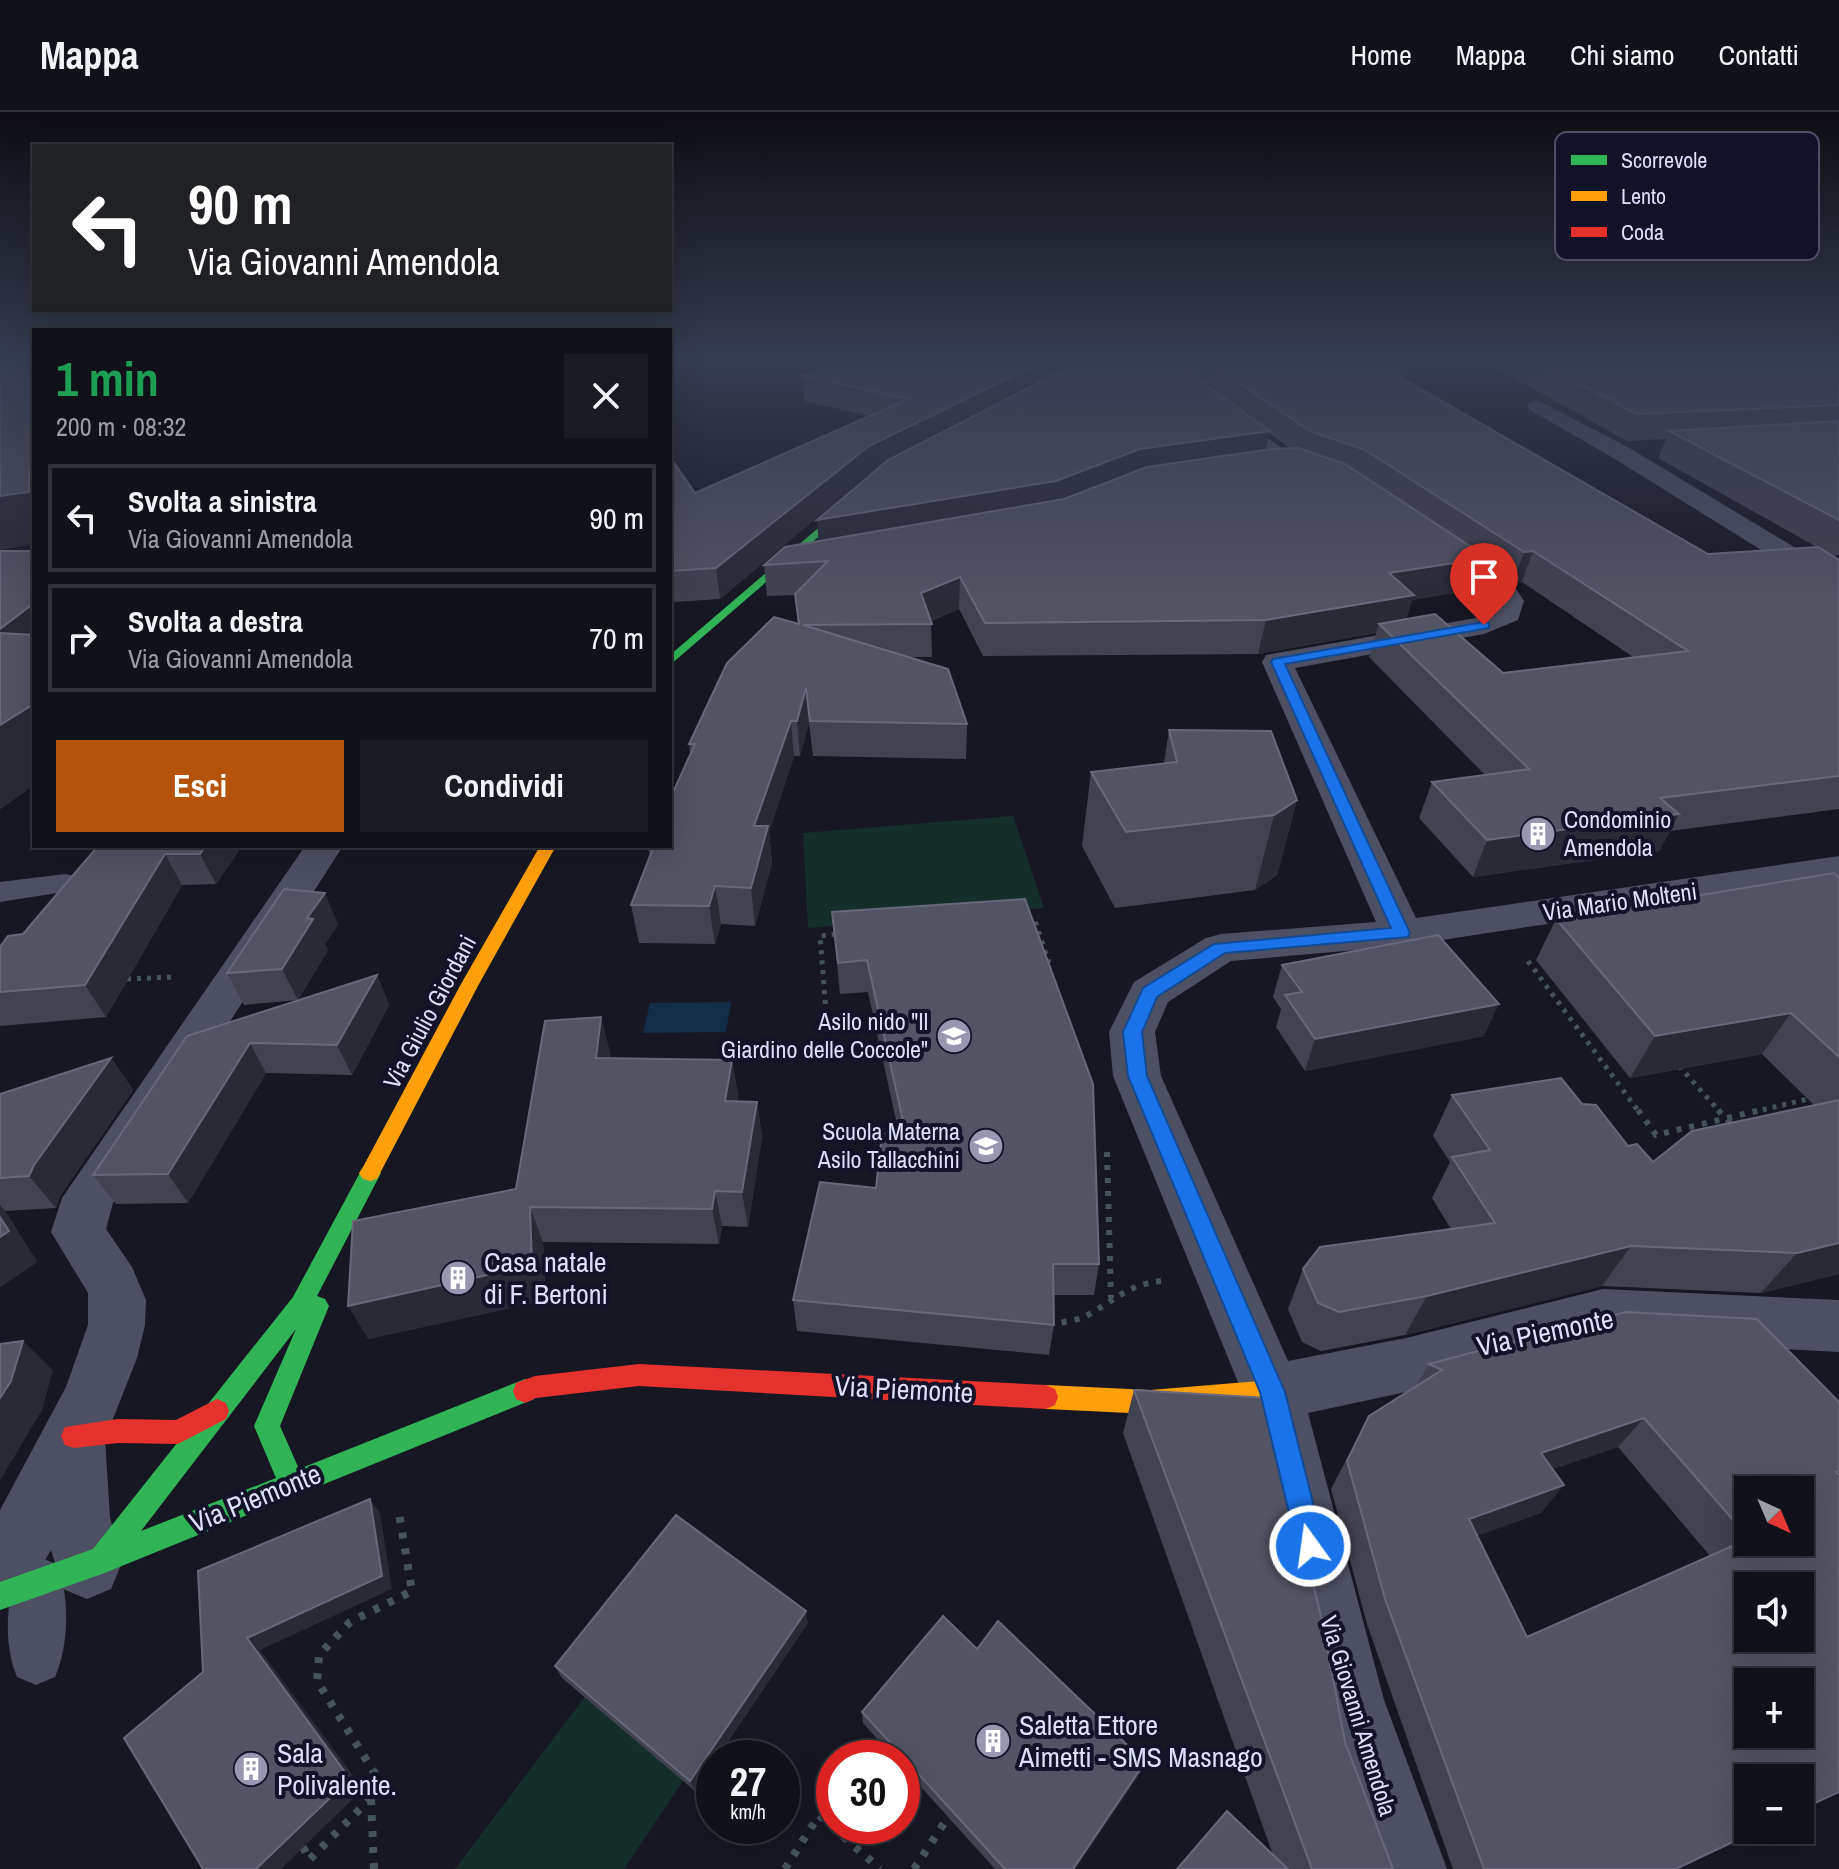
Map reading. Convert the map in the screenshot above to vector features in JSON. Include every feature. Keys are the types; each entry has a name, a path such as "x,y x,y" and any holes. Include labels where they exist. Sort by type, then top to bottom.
{"street":[{"path":"1251,469 1308,470 1268,442"},
{"path":"1602,442 1832,577"},
{"path":"1618,451 1650,449"},
{"path":"672,659 879,481"},
{"path":"1402,933 1277,662 1484,625 1508,614 1510,601 1505,593 1406,525"},
{"path":"775,569 833,558"},
{"path":"45,1575 24,1536 74,1436 118,1333 118,1297 78,1232 88,1198 323,848"},
{"name":"Via Giulio Giordani","path":"45,1575 219,1410 301,1304 470,984 547,848"},
{"name":"Via Mario Molteni","path":"1402,933 1839,868"},
{"name":"Via Giovanni Amendola","path":"1402,933 1221,948 1150,993 1132,1032 1137,1076 1272,1392 1348,1700 1407,1869"},
{"name":"Via Giulio Giordani","path":"292,1484 267,1426 301,1350 356,1202"},
{"name":"Via Piemonte","path":"45,1575 292,1484 535,1387 639,1375 1150,1402 1272,1392 1406,1365 1603,1314 1839,1326"},
{"name":"Via Giulio Giordani","path":"74,1436 118,1431 178,1432 219,1410"},
{"path":"45,1575 77,1517 74,1436"}],"lane":[{"path":"0,892 65,883"},
{"path":"36,1658 45,1575"}],"path":[{"path":"1019,920 1034,918 1049,964"},
{"path":"1495,919 1656,1135 1808,1099"},
{"path":"827,1024 820,936 850,933"},
{"path":"127,979 185,976"},
{"path":"1675,1059 1687,1078 1736,1129"},
{"path":"1107,1146 1111,1298"},
{"path":"1049,1325 1085,1317 1111,1298 1145,1283 1170,1279"},
{"path":"374,1869 371,1798 377,1777 317,1681 319,1655 350,1622 412,1591 397,1502"},
{"path":"303,1847 309,1860 371,1798"},
{"path":"785,1869 819,1815 880,1869"},
{"path":"914,1869 948,1817"}],"green space":[{"path":"1013,816 1044,908 808,928 803,833"},
{"path":"686,1563 781,1634 710,1740 696,1740 696,1761 624,1869 455,1869"}],"water":[{"path":"731,1002 726,1032 643,1033 650,1003"}],"building":[{"path":"0,442 32,442 29,492 0,496"},
{"path":"811,442 877,442 716,568 672,571 672,460 695,493"},
{"path":"923,442 1191,442 1140,449 1056,481 817,520 888,460"},
{"path":"1342,442 1513,442 1708,554 1818,547 1839,560 1839,776 1660,798 1679,814 1487,840 1432,782 1529,769 1379,624 1435,614 1503,673 1688,651 1533,551 1524,552 1365,450"},
{"path":"1690,442 1839,442 1839,520"},
{"path":"1298,448 1345,464 1488,558 1389,573 1414,595 1266,620 985,623 960,577 921,593 932,624 803,625 948,669 967,724 810,721 806,688 797,721 791,721 754,826 768,826 751,888 715,886 709,906 631,905 653,848 672,848 672,795 695,744 689,744 727,663 774,617 799,624 795,594 828,561 764,565 785,547 1064,499 1147,467"},
{"path":"0,551 32,551 32,605 0,629"},
{"path":"0,633 32,635 32,707 0,725"},
{"path":"1169,730 1271,731 1297,800 1274,815 1126,832 1091,772 1177,762"},
{"path":"96,848 204,848 200,854 165,854 85,985 0,992 0,947 8,936 23,934"},
{"path":"1834,873 1839,878 1839,1057 1791,1013 1655,1036 1556,919"},
{"path":"284,889 325,893 307,918 313,919 282,969 227,973"},
{"name":"Scuola Materna Asilo Tallacchini","path":"1025,899 1093,1084 1099,1264 1053,1264 1054,1325 793,1300 820,1182 876,1188 882,1133 906,1134 867,960 838,963 832,912"},
{"path":"1438,935 1499,1004 1315,1039 1285,995 1302,992 1282,965"},
{"path":"377,975 337,1045 250,1043 168,1174 93,1175 187,1036"},
{"path":"601,1017 596,1058 732,1060 725,1101 757,1102 742,1192 715,1191 712,1209 530,1207 532,1265 348,1306 353,1221 516,1189 545,1021"},
{"path":"111,1058 29,1176 0,1178 0,1094"},
{"path":"1561,1078 1582,1104 1596,1105 1628,1146 1637,1144 1653,1162 1692,1131 1839,1100 1839,1243 1797,1253 1631,1246 1427,1296 1339,1312 1318,1303 1303,1269 1320,1247 1495,1223 1452,1157 1490,1150 1452,1095"},
{"path":"0,1217 9,1231 0,1237"},
{"path":"1626,1312 1757,1319 1839,1402 1839,1471 1836,1472 1839,1475 1839,1792 1814,1804 1814,1764 1734,1764 1734,1841 1676,1869 1484,1869 1385,1599 1347,1461 1369,1416 1442,1370 1429,1364","holes":["1644,1418 1734,1521 1734,1476 1814,1476 1814,1556 1734,1556 1734,1545 1527,1637 1469,1519 1564,1485 1541,1453"]},
{"path":"23,1341 11,1381 0,1398 0,1344"},
{"path":"1134,1390 1267,1398 1322,1620 1345,1742 1393,1869 1312,1869"},
{"path":"370,1499 382,1576 247,1638 350,1779 256,1869 203,1869 124,1738 203,1672 198,1571"},
{"path":"676,1515 806,1611 718,1740 696,1740 696,1772 690,1781 555,1666"},
{"name":"Saletta Ettore Aimetti - SMS Masnago","path":"943,1616 977,1649 998,1621 1145,1762 1073,1869 1005,1869 920,1776 920,1740 888,1740 862,1712"},
{"path":"1227,1811 1288,1869 1177,1869"}],"traffic: fast":[{"path":"672,659 862,495"},
{"path":"103,1558 301,1304 370,1173"},
{"path":"292,1484 267,1426 317,1306"},
{"path":"0,1596 102,1560 525,1391"}],"traffic: slow":[{"path":"370,1173 470,984 547,848"},
{"path":"1046,1397 1150,1402 1272,1392"}],"traffic: jam":[{"path":"525,1391 535,1387 639,1375 1046,1397"},
{"path":"74,1436 118,1431 178,1432 217,1411"}],"place":[{"name":"Condominio Amendola","path":"1538,834"},
{"name":"Asilo nido \"Il Giardino delle Coccole\"","path":"954,1036"},
{"name":"Scuola Materna Asilo Tallacchini","path":"986,1146"},
{"name":"Casa natale di F. Bertoni","path":"458,1278"},
{"name":"Saletta Ettore Aimetti - SMS Masnago","path":"993,1741"},
{"name":"Sala Polivalente.","path":"251,1769"}],"route":[{"path":"1310,1546 1272,1392 1137,1076 1132,1032 1150,993 1221,948 1402,933 1277,662 1484,625"}]}
